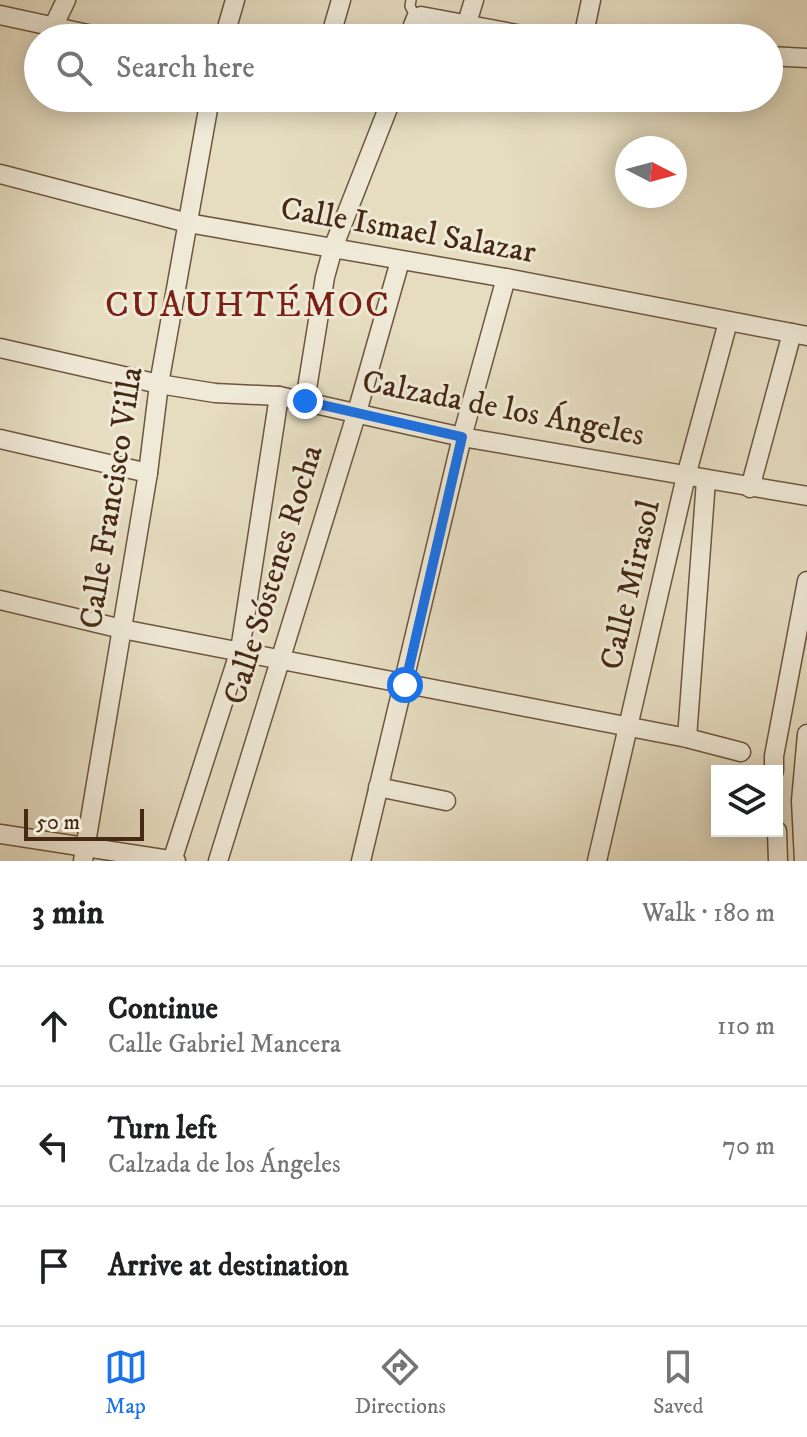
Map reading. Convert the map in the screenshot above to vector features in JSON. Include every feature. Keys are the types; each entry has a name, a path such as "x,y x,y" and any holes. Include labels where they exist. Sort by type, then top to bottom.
{"street":[{"path":"54,24 66,0"},
{"path":"228,24 235,0"},
{"path":"334,24 341,0"},
{"path":"467,23 474,0"},
{"path":"586,24 591,0"},
{"path":"414,9 426,16 472,24"},
{"path":"0,15 49,24"},
{"path":"783,57 807,58"},
{"name":"Calle Francisco Villa","path":"84,855 148,473 159,384 208,112"},
{"path":"305,401 325,277 333,248 386,112"},
{"name":"Calle Ismael Salazar","path":"0,174 188,223 506,278 799,335"},
{"name":"Calle Sóstenes Rocha","path":"218,861 357,412 400,261"},
{"path":"361,861 462,437 506,278"},
{"name":"Calle Mirasol","path":"597,861 686,476 728,322"},
{"path":"750,488 799,335"},
{"name":"Calzada de los Ángeles","path":"0,348 159,384 215,393 279,396 462,437 807,496"},
{"path":"0,834 84,855 173,861 240,650 279,396"},
{"path":"0,439 148,473"},
{"path":"687,738 706,480"},
{"path":"774,765 807,581"},
{"path":"0,600 122,629 687,738 741,752"},
{"path":"804,861 807,734"},
{"path":"378,787 446,801"},
{"path":"777,837 778,861"}],"district":[{"name":"CUAUHTÉMOC","path":"248,305"}],"route":[{"path":"305,401 462,437 405,685"}]}
